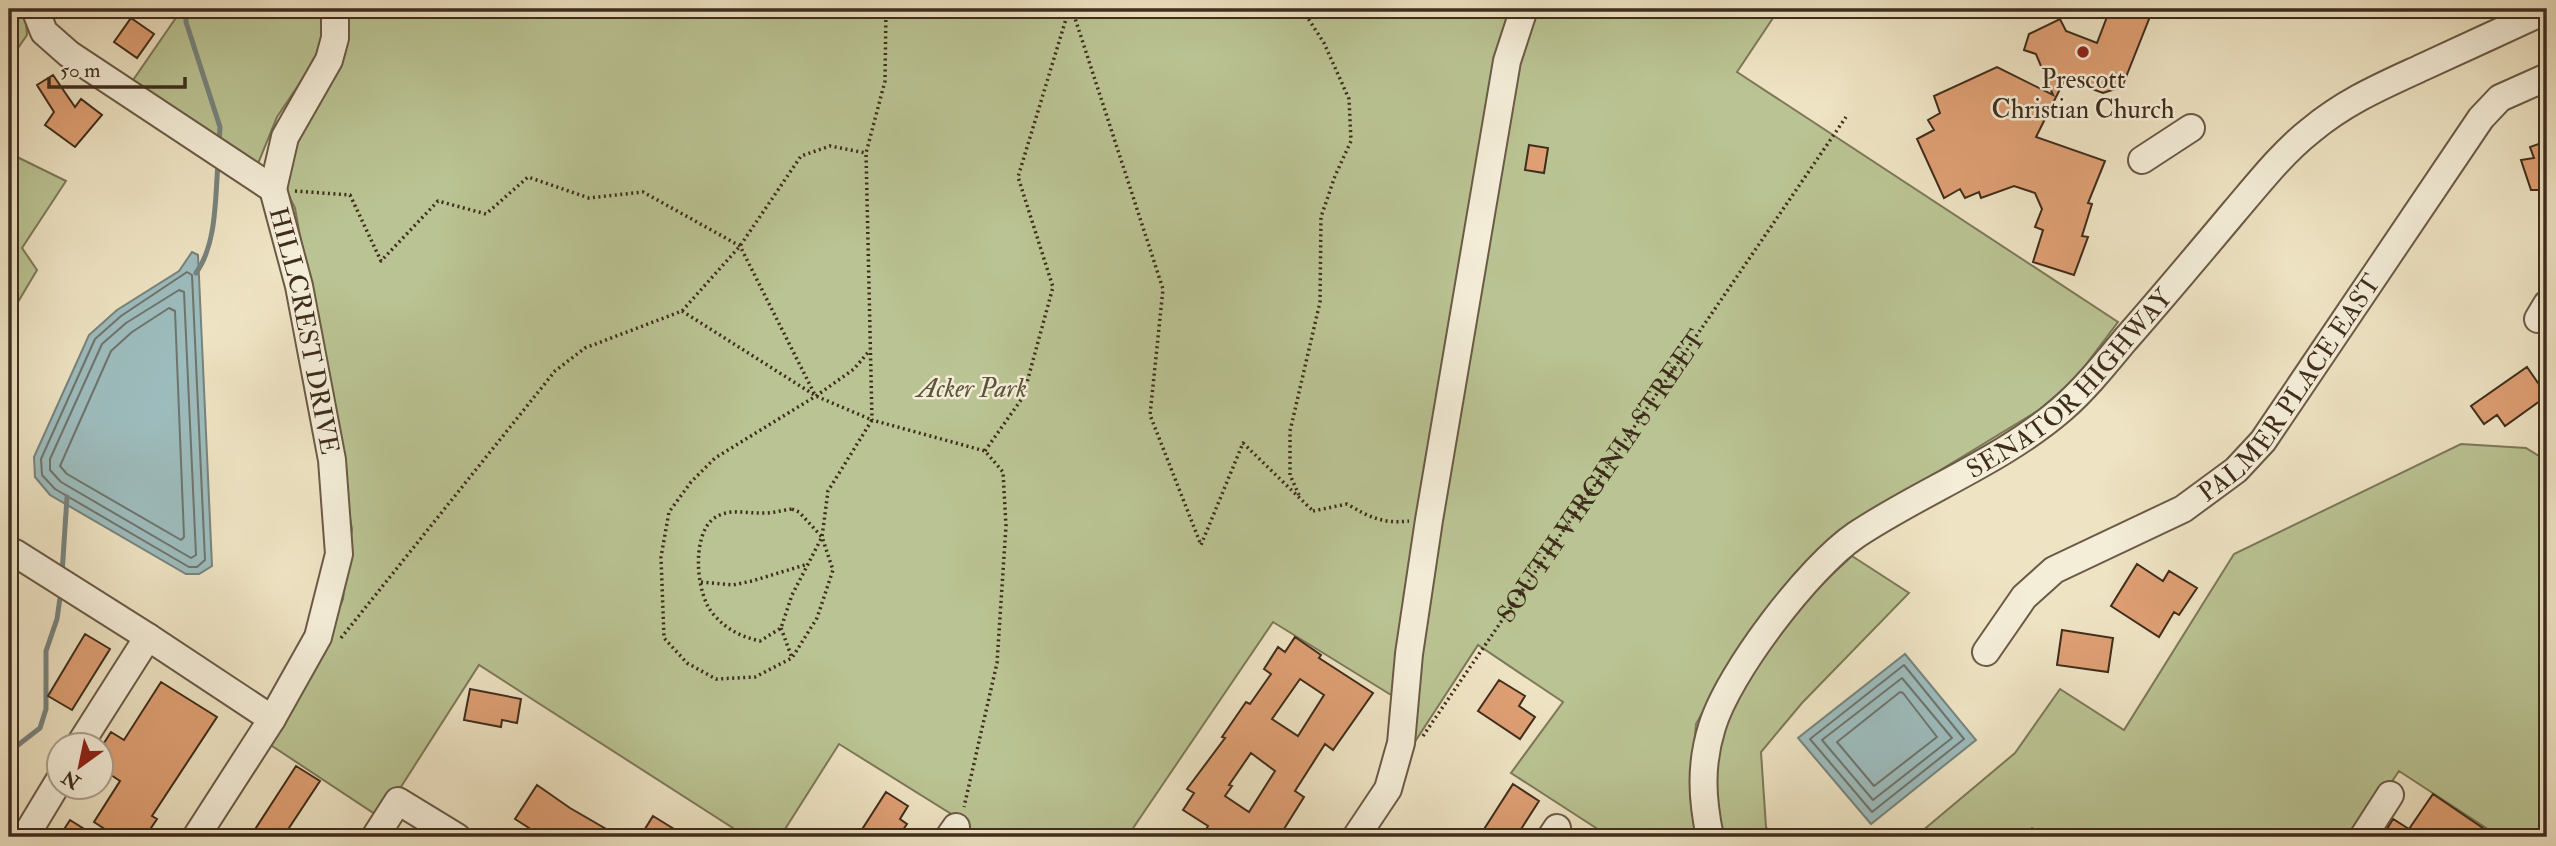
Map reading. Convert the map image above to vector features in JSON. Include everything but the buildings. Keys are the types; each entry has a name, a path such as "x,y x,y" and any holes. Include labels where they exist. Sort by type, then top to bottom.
{"street":[{"name":"HILLCREST DRIVE","path":"35,9 44,33 69,54 273,189 299,286 332,460 339,554 318,637 312,649 272,719 196,837"},
{"path":"273,189 285,137 329,60 335,38 335,9"},
{"path":"1356,837 1388,789 1401,743 1409,654 1429,520 1507,61 1524,9"},
{"name":"SENATOR HIGHWAY","path":"1710,837 1703,800 1703,774 1712,725 1723,698 1788,603 1828,558 1861,532 2016,442 2065,407 2164,296 2266,175 2308,132 2348,102 2547,10"},
{"name":"PALMER PLACE EAST","path":"1986,652 2024,597 2054,570 2183,509 2236,470 2263,441 2481,118 2500,98 2547,76"},
{"path":"2141,160 2191,128"},
{"path":"15,553 148,636 272,719"},
{"path":"89,730 148,636"},
{"path":"2363,837 2390,795"},
{"path":"25,837 47,800"},
{"path":"375,837 398,801 457,837"}],"path":[{"path":"792,658 781,628 792,595 822,537 828,491 872,420 866,153 886,81 886,9"},
{"path":"985,451 1023,397 1053,287 1018,177 1070,9"},
{"path":"1070,9 1163,289 1150,415 1200,544 1243,443 1313,511"},
{"path":"1302,9 1324,43 1349,99 1351,141 1321,217 1320,302 1290,431 1290,475 1300,498 1313,511"},
{"name":"SOUTH VIRGINIA STREET","path":"1419,743 1846,117"},
{"path":"312,649 334,648 555,371 585,348 681,311 740,246 801,156 830,146 866,153"},
{"path":"273,189 350,195 381,261 438,201 486,214 528,177 589,198 643,192 740,246 816,396"},
{"path":"681,311 816,396 872,420 985,451 1003,472 1006,526 997,663 963,813 952,832"},
{"path":"781,628 760,641 740,636 712,614 703,595 697,559 703,534 711,520 727,511 766,513 792,509 799,512 822,537 833,570 817,618 792,658 755,677 716,679 687,663 664,638 661,557 669,512 691,482 715,458 816,396 854,369 870,350"},
{"path":"1313,511 1347,504 1390,523 1429,520"},
{"path":"701,582 733,585 752,582 808,564"}],"green space":[{"path":"9,9 25,9 27,35 9,61"},
{"path":"182,9 329,9 320,53 277,117 257,166 129,86"},
{"name":"Acker Park","path":"343,9 1779,9 1737,72 2118,322 2075,379 2039,410 1865,516 1726,669 1696,724 1690,796 1697,837 1610,837 1511,773 1563,702 1478,645 1403,760 1404,703 1273,622 1127,837 960,837 964,822 839,744 780,837 747,837 479,665 381,818 269,744 318,659 343,599 352,529 295,208 281,179"},
{"path":"9,153 66,181 22,248 37,270 9,317"},
{"path":"2461,444 2526,448 2547,461 2547,837 2500,837 2399,771 2354,837 2046,837 2032,828 2026,837 1915,837 2015,753 2060,689 2124,730 2234,554"},
{"path":"1852,556 1909,593 1802,703 1761,752 1766,827 1774,837 1721,837 1715,784 1719,752 1743,689 1782,630 1828,578"}],"water":[{"path":"192,252 198,255 212,566 199,574 186,574 50,495 35,477 34,457 89,335 117,310 179,271"},
{"path":"1905,654 1976,740 1871,824 1798,738"}],"waterway":[{"path":"186,9 186,22 220,127 219,144"},
{"path":"196,273 208,249 211,235 218,164"},
{"path":"62,574 67,497"},
{"path":"9,752 40,728 46,709 46,651 57,619 61,591"}],"place":[{"name":"Prescott Christian Church","path":"2083,52"}]}
